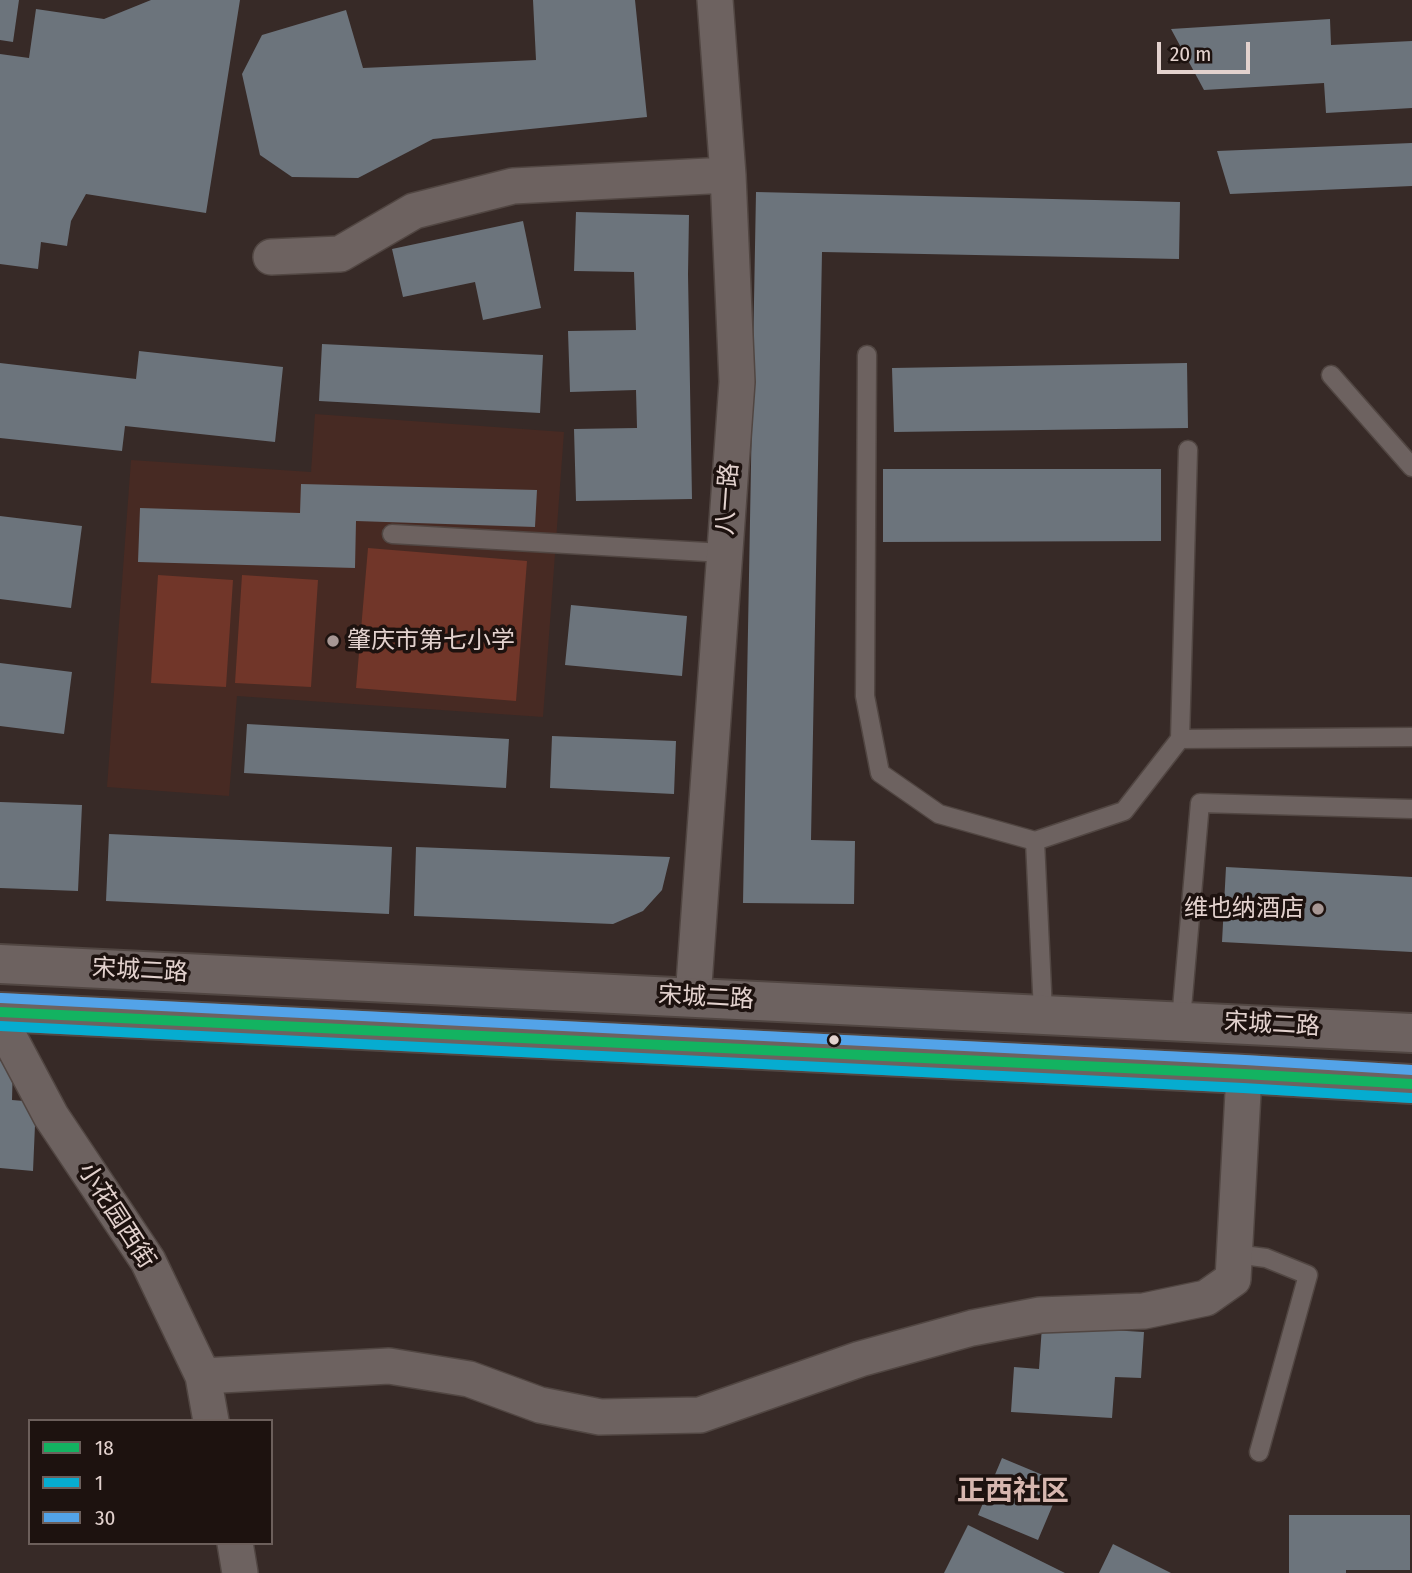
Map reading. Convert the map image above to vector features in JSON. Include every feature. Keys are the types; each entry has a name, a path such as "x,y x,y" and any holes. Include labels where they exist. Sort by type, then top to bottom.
{"main road":[{"name":"宋城二路","path":"0,964 693,998 1043,1012 1412,1033"},
{"name":"宋城二路","path":"0,1012 1412,1084"},
{"path":"1040,1064 1043,1012"}],"street":[{"name":"八一路","path":"693,998 737,382 728,175 715,0"},
{"path":"271,257 340,254 414,211 513,186 728,175"},
{"name":"小花园西街","path":"0,1020 51,1116 148,1261 203,1376 211,1419"},
{"path":"203,1376 389,1366 469,1379 540,1405 600,1417 700,1415 860,1359 972,1328 1040,1315 1144,1311 1206,1298 1233,1279 1244,1074"},
{"path":"235,1545 240,1573"}],"lane":[{"path":"866,355 865,696 880,773 939,814 1035,841 1124,811 1180,739 1188,450"},
{"path":"1331,375 1412,467"},
{"path":"392,534 724,554"},
{"path":"1180,739 1412,737"},
{"path":"1181,1020 1200,803 1412,810"},
{"path":"1035,841 1043,1012"},
{"path":"1235,1254 1266,1258 1308,1275 1259,1452"}],"shaded area":[{"name":"肇庆市第七小学","path":"315,414 564,432 543,717 237,696 229,796 107,787 131,460 311,472"},
{"path":"368,548 527,561 516,701 356,688"},
{"path":"158,575 233,580 226,687 151,683"},
{"path":"242,575 318,580 311,687 235,683"}],"building":[{"path":"0,0 19,0 13,42 0,40"},
{"path":"151,0 240,0 206,213 86,194 71,221 67,246 41,242 38,269 0,264 0,54 29,58 36,9 104,19"},
{"path":"533,0 635,0 647,117 433,139 358,178 292,177 260,155 242,74 262,35 346,10 363,68 536,60"},
{"path":"1330,19 1331,45 1412,41 1412,108 1326,113 1324,83 1204,90 1171,29"},
{"path":"1412,143 1412,186 1230,194 1217,151"},
{"path":"756,192 1180,202 1179,259 822,252 811,840 855,841 854,904 743,903"},
{"path":"576,212 689,215 692,499 576,501 574,429 637,428 636,390 570,392 568,331 636,330 634,272 574,271"},
{"path":"523,221 541,308 483,320 475,282 403,297 392,249"},
{"path":"322,344 543,355 540,413 319,401"},
{"path":"139,351 283,367 275,442 125,426 122,451 0,438 0,363 136,379"},
{"path":"1187,363 1188,428 894,432 892,368"},
{"path":"883,469 1161,469 1161,541 883,542"},
{"path":"301,484 537,490 535,527 356,521 355,568 138,562 140,508 300,513"},
{"path":"0,516 82,526 71,608 0,599"},
{"path":"571,605 687,616 682,676 565,665"},
{"path":"0,663 72,672 64,734 0,726"},
{"path":"247,724 509,739 506,788 244,773"},
{"path":"552,736 676,741 674,794 550,788"},
{"path":"0,802 82,805 78,891 0,888"},
{"path":"109,834 392,847 389,914 106,901"},
{"path":"416,847 670,857 662,890 643,911 613,924 414,916"},
{"name":"维也纳酒店","path":"1226,867 1412,877 1412,952 1222,942"},
{"path":"0,1061 13,1062 12,1100 36,1102 33,1171 0,1168"},
{"path":"1042,1326 1144,1332 1141,1378 1115,1377 1112,1418 1011,1412 1014,1367 1039,1369"},
{"path":"1002,1458 1062,1483 1038,1540 978,1515"},
{"path":"1289,1515 1410,1515 1410,1570 1289,1573"},
{"path":"968,1525 1065,1573 944,1573"},
{"path":"1113,1544 1171,1573 1099,1573"}],"transit line":[{"name":"30","path":"1,998 1412,1070"},
{"name":"18","path":"0,1012 1412,1084"},
{"name":"1","path":"0,1026 1411,1098"}],"place":[{"name":"肇庆市第七小学","path":"333,641"},
{"name":"维也纳酒店","path":"1318,909"}],"district":[{"name":"正西社区","path":"1013,1492"}]}
